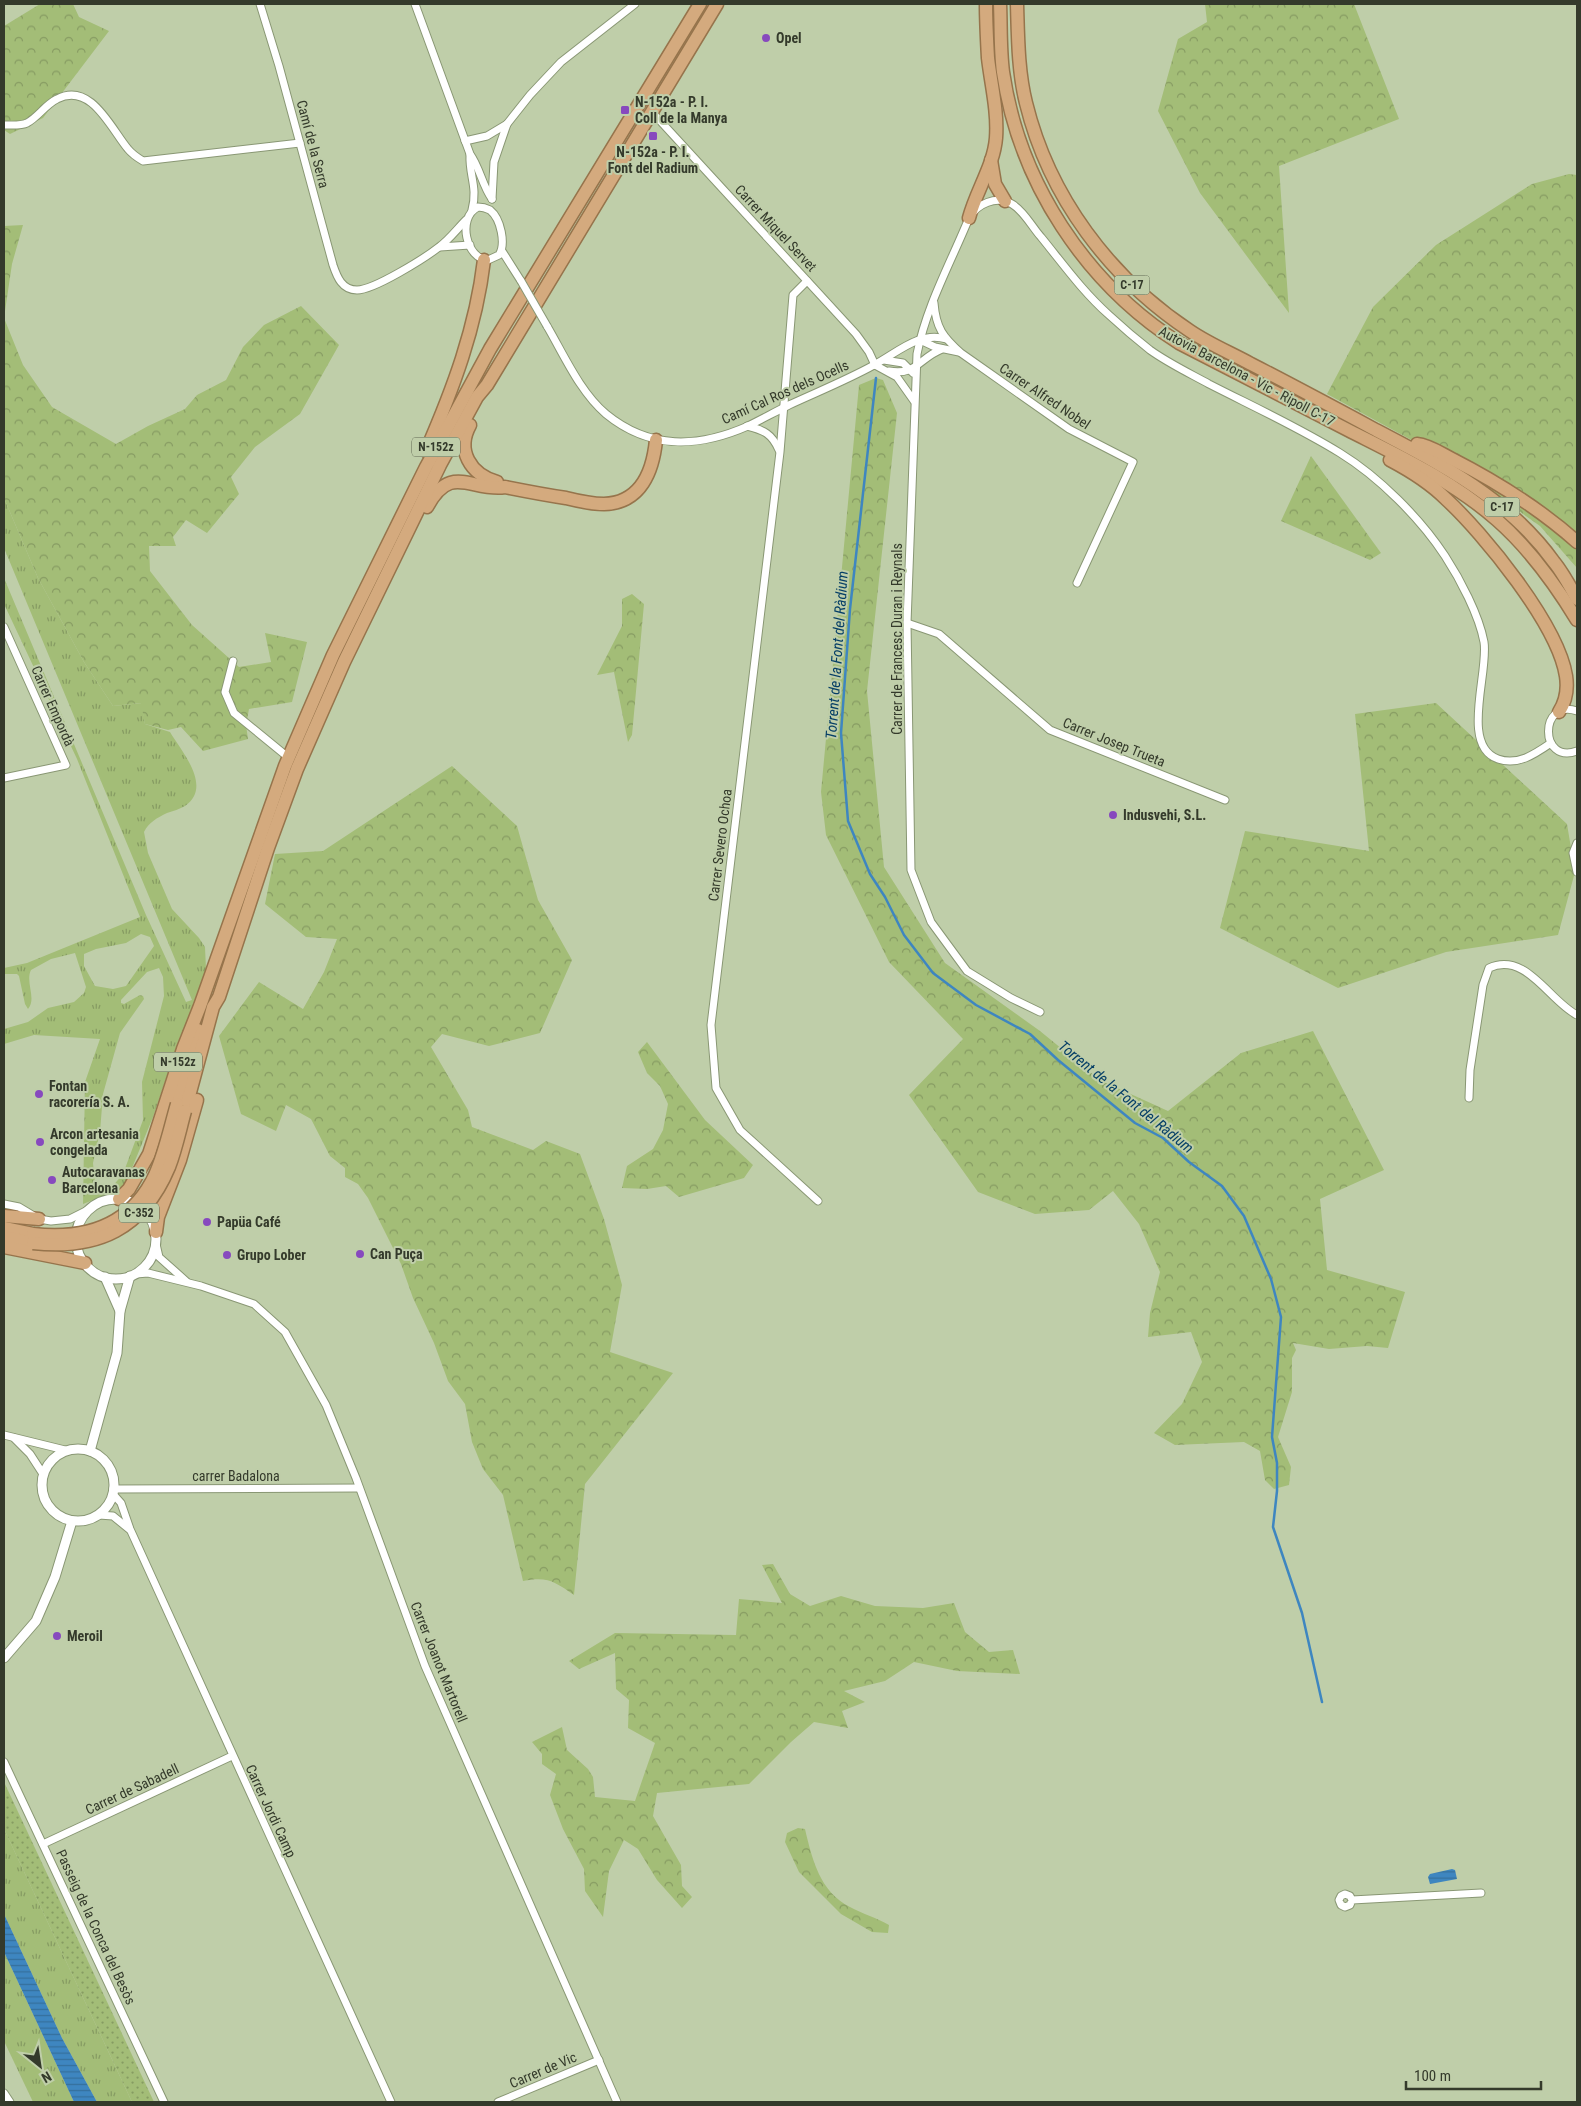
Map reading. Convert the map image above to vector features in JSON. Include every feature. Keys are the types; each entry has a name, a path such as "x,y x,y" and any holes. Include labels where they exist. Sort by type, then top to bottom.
{"highway":[{"name":"N-152z","path":"119,1199 129,1189 149,1154 183,1049 289,758 333,655 426,467 490,349 700,4"},
{"name":"N-152z","path":"156,1238 158,1217 180,1160 206,1065 219,1008 219,997 250,899 298,769 344,662 440,465 477,397 487,385 717,4"},
{"path":"970,218 974,202 991,160 996,139 996,112 988,57 986,4"},
{"name":"Autovia Barcelona - Vic - Ripoll C-17","path":"1000,4 1002,54 1008,96 1019,138 1035,179 1060,224 1091,269 1142,317 1179,343 1412,462 1456,489 1496,519 1521,544 1541,567 1577,620"},
{"name":"Autovia Barcelona - Vic - Ripoll C-17","path":"1017,4 1022,77 1026,103 1041,149 1075,218 1105,257 1142,295 1190,332 1402,443 1461,476 1498,502 1554,561 1577,599"},
{"path":"991,160 995,184 1005,201"},
{"path":"426,467 426,451 452,391 464,356 481,285 484,260"},
{"path":"1245,377 1278,402 1395,463 1445,497 1462,515 1508,568 1557,646 1566,678 1565,698 1559,712"},
{"path":"487,385 483,400 466,432 464,440 465,449 467,458 479,474 505,487 586,502 612,503 636,491 646,480 652,465 656,440"},
{"path":"1402,443 1420,444 1475,471 1535,508 1577,542"},
{"path":"394,557 433,497 446,485 462,482 498,488 505,487"},
{"name":"C-352","path":"4,1228 53,1245 83,1243 116,1231 135,1218 149,1203 170,1165 181,1108 230,920"},
{"name":"C-352","path":"181,1108 213,1007 219,997"},
{"path":"4,1216 39,1219"},
{"name":"C-352","path":"4,1237 33,1239"},
{"path":"4,1247 85,1263"}],"street":[{"name":"Camí de la Serra","path":"260,4 266,18 335,270 341,283 348,288 357,290 367,288 406,268 439,247"},
{"path":"415,4 470,154 476,163 486,191 492,200"},
{"path":"466,220 470,245 478,258 484,260 494,259 502,251 503,242 497,223 490,210 494,162 507,124 560,62 635,4"},
{"path":"4,126 26,124 51,102 62,96 74,95 92,102 130,151 143,161 300,143"},
{"name":"Carrer Miquel Servet","path":"652,112 863,342 875,365"},
{"path":"465,141 487,136 507,124"},
{"path":"439,247 466,220 472,210 476,196 469,166 470,154"},
{"path":"970,218 974,210 984,203 1005,201 1018,209 1074,279 1108,314 1151,350 1182,370 1340,454 1370,475 1409,512 1446,557 1467,596 1481,635 1484,662 1477,721 1478,733 1485,750 1492,757 1513,762 1524,759 1551,743"},
{"path":"472,210 478,207 490,210"},
{"name":"Carrer de Francesc Duran i Reynals","path":"970,218 934,300 920,340 914,372 915,402 907,623 911,870 931,922 967,971 1011,998 1040,1012"},
{"path":"439,247 470,245"},
{"name":"Camí Cal Ros dels Ocells","path":"502,251 573,372 588,394 605,413 632,431 656,440 690,442 704,440 748,426 784,407 875,365 920,340"},
{"name":"Carrer Severo Ochoa","path":"807,281 793,295 780,452 711,1025 716,1088 740,1130 818,1201"},
{"name":"Carrer Alfred Nobel","path":"934,300 938,322 946,340 961,353 1069,429 1133,462 1077,583"},
{"path":"920,340 935,337 946,340"},
{"name":"Carrer Alfred Nobel","path":"920,340 931,346 961,353"},
{"path":"888,371 900,373 914,372 930,354 942,349"},
{"path":"883,360 903,363 914,372"},
{"path":"875,365 888,371 903,383 915,402"},
{"path":"748,426 765,431 770,435 780,452"},
{"name":"Carrer Josep Trueta","path":"907,623 939,634 1050,730 1225,800"},
{"name":"Carrer Empordà","path":"4,626 66,765 4,778"},
{"path":"233,661 225,692 234,713 289,758"},
{"path":"1577,711 1566,710 1559,712 1552,718 1548,726 1548,734 1551,743 1560,751 1567,753 1577,751"},
{"path":"1577,843 1573,853 1577,872"},
{"path":"1469,1098 1470,1070 1485,975 1489,968 1499,964 1510,964 1525,972 1538,981 1569,1011 1577,1015"},
{"path":"4,1204 19,1207 39,1219 51,1221 70,1219 108,1200 127,1200 148,1214 156,1238 159,1257 189,1284"},
{"path":"90,1209 82,1219 77,1235 79,1253 85,1263 95,1273 106,1277 114,1279 133,1275"},
{"name":"N-152z","path":"90,1451 117,1353 120,1312 133,1275 147,1265 152,1257 156,1238"},
{"name":"Carrer Joanot Martorell","path":"133,1275 148,1273 201,1286 254,1304 285,1332 326,1405 425,1666 617,2102"},
{"name":"N-152z","path":"106,1277 120,1312"},
{"path":"4,1436 65,1450 90,1451 101,1457 110,1469 114,1482 113,1492 108,1506 99,1515 90,1520 77,1522 54,1513 44,1499 41,1487 43,1474 49,1463 65,1450"},
{"path":"13,1438 30,1454 43,1474"},
{"name":"carrer Badalona","path":"113,1492 359,1488"},
{"name":"Carrer Jordi Camp","path":"113,1492 121,1503 130,1529 232,1756 391,2102"},
{"path":"99,1515 113,1516 130,1529"},
{"path":"4,1658 36,1621 55,1577 72,1521"},
{"name":"Carrer de Sabadell","path":"42,1844 232,1756"},
{"name":"Passeig de la Conca del Besòs","path":"4,1762 164,2102"},
{"path":"1352,1900 1481,1893"},
{"name":"Carrer de Vic","path":"498,2102 599,2060"},
{"path":"4,2093 10,2102"}],"green space":[{"path":"40,4 73,4 79,17 109,31 43,118 10,134 4,130 4,26"},
{"path":"1205,4 1354,4 1399,119 1279,166 1289,313 1200,193 1158,111 1178,39 1207,22"},
{"path":"1569,174 1577,175 1577,568 1540,526 1441,456 1327,394 1373,307 1436,245 1532,184"},
{"path":"23,225 12,264 4,318 4,226"},
{"path":"301,306 339,345 300,414 255,447 231,477 239,494 207,533 186,520 173,537 176,546 149,546 150,571 192,625 239,667 271,662 265,633 307,642 292,702 249,709 246,725 248,739 203,751 181,727 168,730 145,724 141,703 113,706 84,662 38,578 4,498 4,318 23,365 52,407 116,444 148,426 185,409 197,395 226,380 243,347 264,325"},
{"path":"876,378 883,380 897,413 867,691 884,867 945,963 1040,1031 1100,1080 1168,1111 1241,1053 1313,1031 1384,1170 1320,1199 1327,1270 1405,1292 1388,1348 1367,1346 1329,1349 1293,1343 1296,1350 1292,1358 1292,1392 1278,1437 1291,1467 1289,1485 1274,1489 1265,1480 1260,1451 1244,1442 1175,1445 1154,1433 1182,1404 1202,1362 1191,1332 1148,1337 1150,1313 1160,1272 1139,1224 1113,1191 1089,1210 1035,1214 978,1192 909,1095 963,1039 889,962 826,835 821,792 859,385"},
{"path":"1311,456 1381,553 1370,560 1281,521"},
{"path":"4,498 38,578 84,662 113,706 142,703 145,724 170,732 187,759 196,780 193,798 185,806 167,813 154,821 144,832 148,853 172,909 205,947 206,969 201,990 180,1037 153,1117 125,1185 83,1204 85,1082 100,1039 34,1035 4,1044 4,1029 28,1022 48,1008 74,1002 84,993 86,987 75,953 51,959 31,970 29,980 31,1000 28,1009 25,1004 19,976 17,974 4,974 4,968 27,963 140,917 77,759 4,604 4,578 146,915 186,1002 192,1000 4,548","holes":["141,934 150,937 154,946 126,986 113,989 95,986 84,966 84,954 96,949 126,943","159,968 163,977 164,996 142,1082 143,1120 123,1174 111,1188 101,1192 95,1184 93,1163 100,1132 103,1094 120,1033 144,999 140,995 124,1004 121,1003 121,1000 147,972"]},
{"path":"632,594 644,604 632,735 628,742 614,672 597,675 622,626 622,599"},
{"path":"1436,703 1567,824 1575,872 1558,935 1446,952 1338,988 1220,928 1245,831 1369,851 1355,714"},
{"path":"452,766 517,826 538,900 572,960 540,1033 489,1046 442,1034 431,1047 468,1110 472,1127 533,1150 546,1141 580,1154 604,1219 622,1285 610,1352 673,1373 585,1484 574,1595 551,1581 539,1579 523,1581 503,1495 483,1469 472,1442 465,1404 448,1381 434,1343 413,1298 401,1264 368,1198 358,1184 345,1177 345,1168 330,1156 311,1119 286,1105 276,1131 241,1114 219,1036 259,982 303,1009 324,972 337,939 306,937 265,904 275,854 323,851"},
{"path":"647,1042 705,1120 753,1165 744,1178 679,1197 666,1186 647,1189 622,1188 627,1166 653,1149 663,1130 668,1104 660,1086 647,1073 638,1052"},
{"path":"773,1564 790,1594 810,1606 841,1596 875,1606 923,1608 954,1603 965,1632 989,1652 1013,1650 1020,1674 957,1671 914,1662 885,1681 844,1691 865,1702 842,1711 848,1728 814,1722 749,1784 657,1793 653,1816 681,1865 682,1886 692,1897 682,1908 657,1880 638,1849 624,1840 609,1871 603,1917 585,1891 584,1869 563,1829 550,1795 556,1774 542,1764 542,1754 532,1742 562,1727 567,1750 588,1769 593,1777 595,1797 635,1801 655,1743 628,1728 629,1700 616,1689 615,1653 579,1669 569,1661 615,1633 736,1635 739,1599 782,1603 762,1565"},
{"path":"4,1782 154,2102 132,2102 4,1829"},
{"path":"798,1828 805,1829 814,1863 824,1884 831,1893 850,1907 889,1925 888,1933 872,1932 841,1914 799,1872 785,1842 787,1833"},
{"path":"4,1829 132,2102 97,2102 62,2038 4,1914"},
{"path":"4,1952 74,2102 33,2102 4,2041"}],"water":[{"path":"1455,1870 1457,1879 1430,1884 1428,1877 1430,1874"},
{"path":"4,1914 62,2038 97,2102 74,2102 4,1952"}],"waterway":[{"name":"Torrent de la Font del Ràdium","path":"876,378 850,609 841,733 848,821 870,874 885,897 904,935 933,973 976,1005 1030,1034 1058,1060 1135,1123 1163,1138 1189,1162 1222,1186 1244,1216 1271,1279 1281,1317 1272,1437 1277,1463 1277,1491 1273,1527 1302,1613 1322,1702"}],"place":[{"name":"Opel","path":"766,38"},
{"name":"N-152a - P. I. Coll de la Manya","path":"625,110"},
{"name":"N-152a - P. I. Font del Radium","path":"653,136"},
{"name":"Indusvehi, S.L.","path":"1113,815"},
{"name":"Fontan racorería S. A.","path":"39,1094"},
{"name":"Arcon artesania congelada","path":"40,1142"},
{"name":"Autocaravanas Barcelona","path":"52,1180"},
{"name":"Papüa Café","path":"207,1222"},
{"name":"Can Puça","path":"360,1254"},
{"name":"Grupo Lober","path":"227,1255"},
{"name":"Meroil","path":"57,1636"}]}
